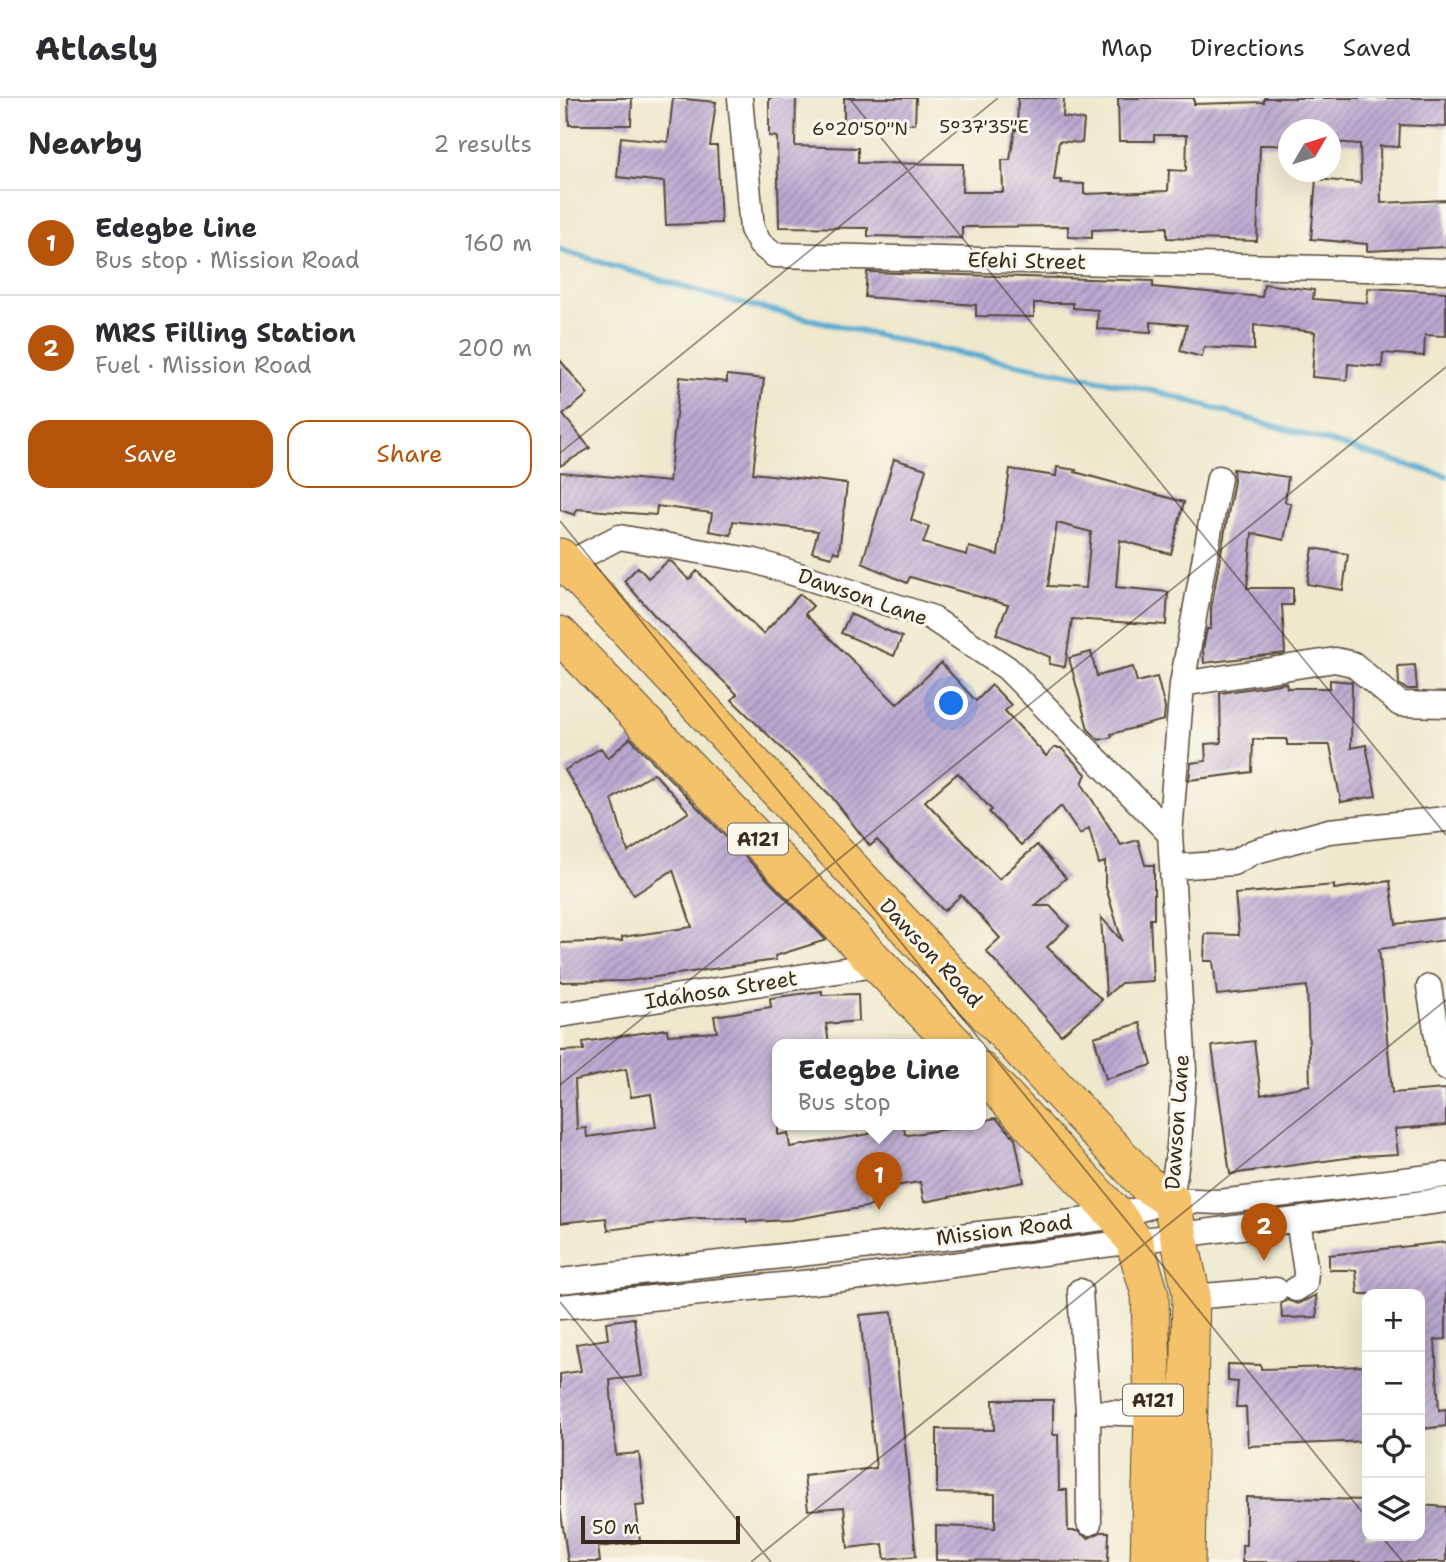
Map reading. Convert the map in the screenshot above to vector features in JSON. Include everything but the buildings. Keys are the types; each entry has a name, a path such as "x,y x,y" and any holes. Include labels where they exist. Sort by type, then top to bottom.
{"highway":[{"name":"Dawson Road","path":"563,561 1146,1184 1171,1200"},
{"name":"A121","path":"560,635 951,1039"},
{"name":"A121","path":"986,1075 1126,1228 1150,1294 1153,1414 1149,1562"},
{"name":"A121","path":"1171,1200 1181,1235 1191,1297 1186,1562"}],"street":[{"name":"Efehi Street","path":"740,98 752,229 760,244 774,255 1446,271"},
{"name":"Dawson Lane","path":"1171,1200 1179,1147 1184,1070 1170,834 1182,684 1219,478"},
{"name":"Dawson Lane","path":"563,561 620,537 754,561 930,617 1007,668 1170,834"},
{"path":"1182,684 1335,660 1353,664 1400,704 1446,705"},
{"path":"1172,867 1233,863 1253,852 1329,831 1446,819"},
{"name":"Idahosa Street","path":"560,1015 881,964"},
{"path":"1429,987 1441,1061 1446,1068"},
{"name":"Mission Road","path":"560,1307 862,1277 1126,1228 1171,1200 1219,1202 1446,1175"},
{"name":"Mission Road","path":"560,1281 1126,1228 1181,1235 1446,1200"},
{"path":"1191,1297 1286,1290 1304,1283 1306,1272 1298,1220"},
{"path":"1080,1291 1088,1412 1089,1523"},
{"path":"1088,1412 1153,1414"}],"waterway":[{"path":"560,250 728,300 924,346 1151,390 1446,476"}],"place":[{"name":"Edegbe Line","path":"879,1210"},
{"name":"MRS Filling Station","path":"1264,1261"}]}
